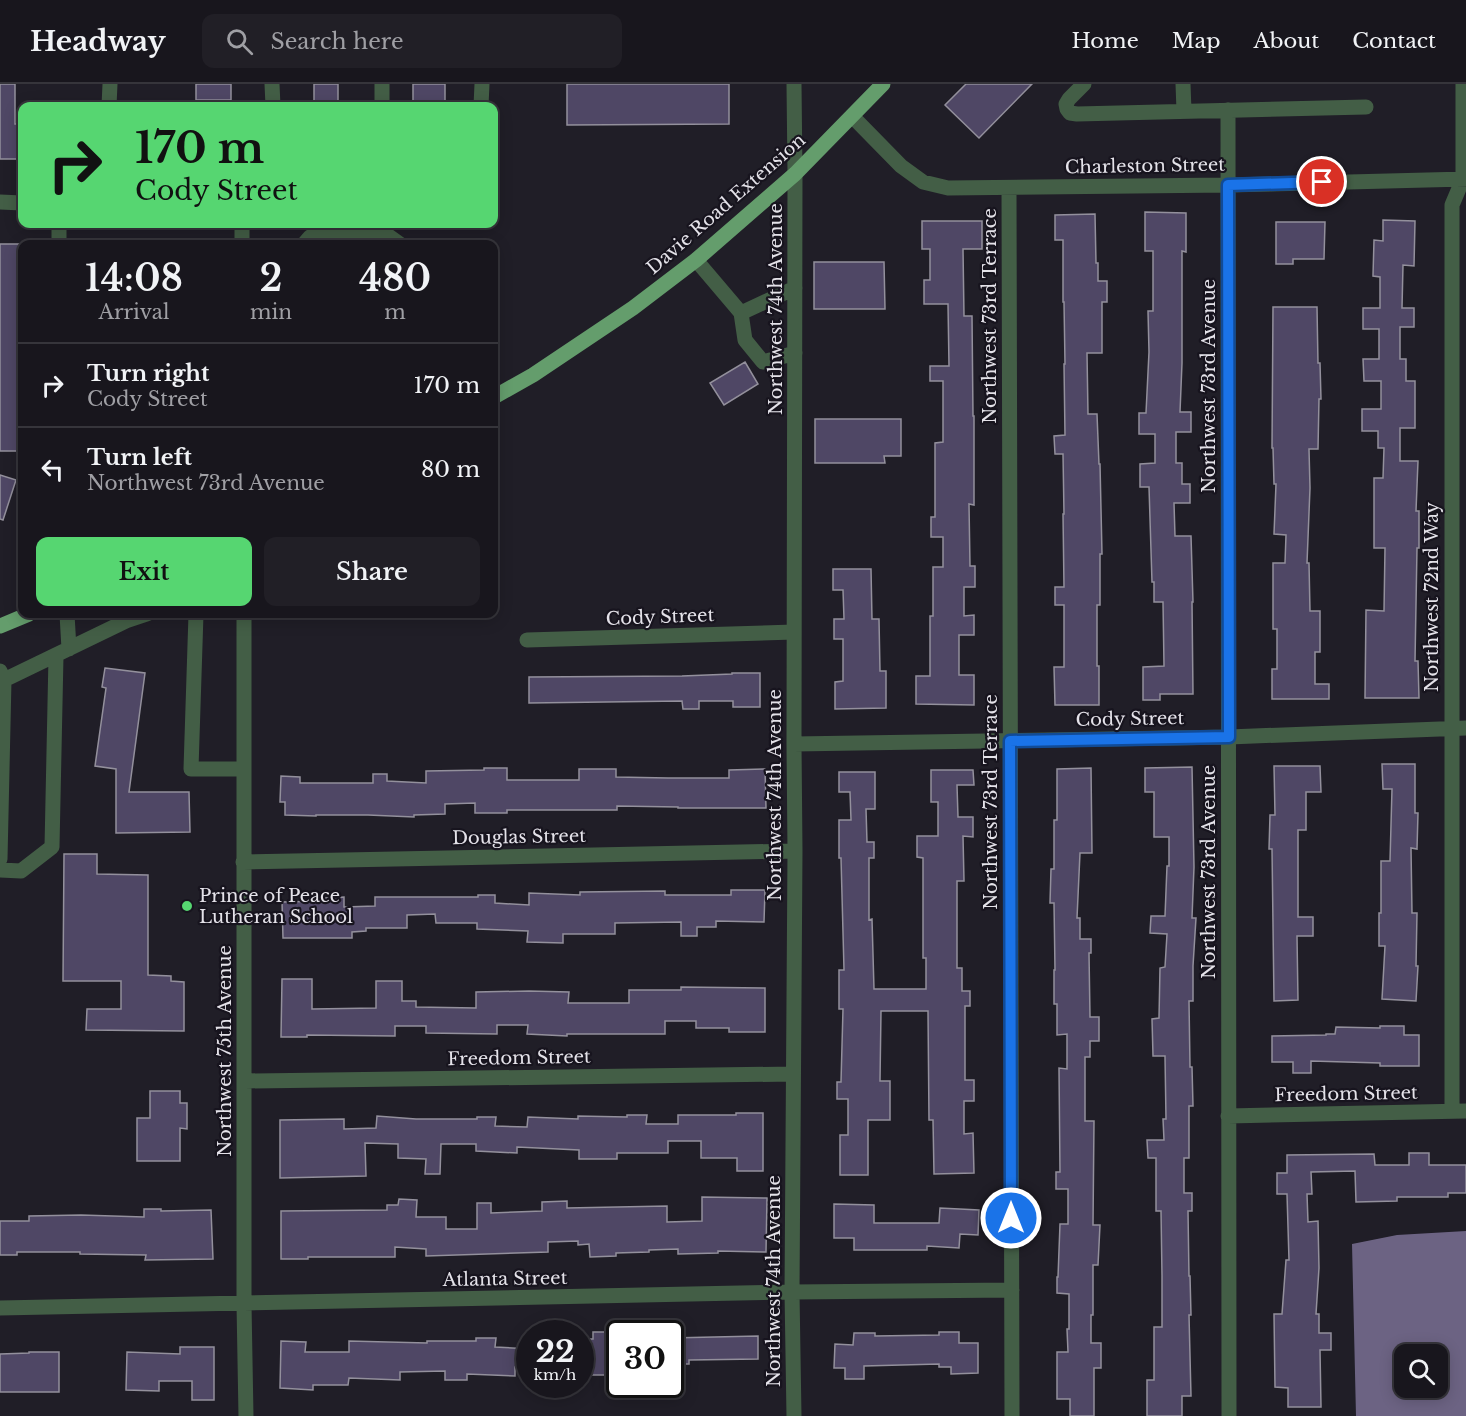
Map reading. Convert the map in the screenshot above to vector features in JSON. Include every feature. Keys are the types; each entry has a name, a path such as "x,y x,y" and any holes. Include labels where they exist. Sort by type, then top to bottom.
{"main road":[{"name":"Davie Road Extension","path":"498,395 533,375 633,308 696,260 795,174 883,84"},
{"path":"0,626 19,618"}],"street":[{"path":"109,102 110,84"},
{"path":"272,84 273,102"},
{"path":"382,84 382,102"},
{"path":"481,102 482,84"},
{"name":"Northwest 74th Avenue","path":"794,84 795,851 792,1292 794,1416"},
{"path":"1084,84 1066,104 1070,113 1366,107"},
{"path":"1183,84 1184,111"},
{"name":"Northwest 72nd Way","path":"1459,1111 1459,728 1452,205 1464,179 1463,84"},
{"name":"Northwest 73rd Avenue","path":"1228,110 1229,1416"},
{"name":"Charleston Street","path":"852,116 901,166 923,182 948,188 1228,185 1464,179"},
{"name":"Northwest 73rd Terrace","path":"1009,188 1011,1416"},
{"path":"0,202 18,203"},
{"path":"307,240 320,231 372,231 386,234 394,240"},
{"path":"696,260 741,313 745,340 763,362 795,353"},
{"path":"741,313 795,288"},
{"path":"0,870 21,871 52,847 66,618"},
{"path":"0,859 2,676 62,652 135,618"},
{"path":"196,618 191,769 243,770"},
{"name":"Northwest 75th Avenue","path":"244,618 246,1416"},
{"name":"Cody Street","path":"527,640 794,633"},
{"name":"Cody Street","path":"794,744 1229,737 1459,728"},
{"name":"Douglas Street","path":"243,862 795,851"},
{"name":"Freedom Street","path":"245,1081 793,1074"},
{"name":"Freedom Street","path":"1228,1116 1459,1111"},
{"name":"Atlanta Street","path":"0,1308 792,1292 1012,1290"}],"shaded area":[{"path":"1466,1231 1466,1416 1356,1416 1352,1244 1397,1235"}],"building":[{"path":"0,84 15,84 18,159 0,159"},
{"path":"196,84 231,84 231,100 196,100"},
{"path":"314,84 338,84 338,102 314,102"},
{"path":"413,84 445,84 445,102 413,102"},
{"path":"567,84 729,84 729,124 567,125"},
{"path":"966,84 1032,84 979,138 945,105"},
{"path":"1145,212 1186,213 1186,252 1182,251 1180,412 1191,412 1191,432 1176,432 1176,463 1182,463 1182,484 1190,484 1190,503 1174,503 1175,536 1191,536 1193,694 1160,694 1160,700 1143,700 1143,667 1164,666 1163,602 1154,602 1154,582 1152,582 1149,487 1140,487 1140,464 1155,463 1155,434 1139,434 1139,413 1146,413 1149,352 1148,311 1153,311 1153,251 1145,251"},
{"path":"1095,214 1098,281 1107,281 1107,302 1102,302 1102,353 1087,353 1088,414 1097,414 1100,464 1102,554 1100,554 1100,605 1097,605 1099,705 1055,705 1054,667 1064,667 1064,605 1055,605 1055,587 1064,587 1064,514 1063,454 1055,454 1054,436 1065,435 1065,364 1063,240 1055,240 1055,215"},
{"path":"1383,220 1415,221 1414,266 1403,265 1402,308 1414,308 1414,327 1400,327 1400,359 1406,359 1406,381 1415,381 1415,428 1400,428 1400,461 1418,461 1416,511 1419,511 1419,548 1417,548 1415,661 1418,661 1419,698 1365,698 1366,610 1384,611 1385,548 1374,548 1374,478 1383,478 1384,448 1378,448 1378,431 1362,431 1362,409 1381,409 1381,381 1364,381 1363,359 1379,359 1379,329 1363,329 1363,308 1380,308 1380,277 1373,276 1374,240 1383,241"},
{"path":"922,221 982,221 982,249 963,249 964,316 972,316 974,505 969,504 970,566 975,566 975,587 964,587 964,616 974,615 974,635 959,635 959,675 974,675 974,705 916,704 916,676 930,676 933,567 943,567 943,537 931,537 931,517 935,517 935,443 943,442 943,381 930,381 930,366 949,366 948,304 924,304 924,280 930,280 930,249 922,249"},
{"path":"1276,222 1325,222 1324,259 1293,259 1293,264 1276,264"},
{"path":"0,244 18,244 18,451 0,451"},
{"path":"814,262 884,262 885,309 814,309"},
{"path":"1273,307 1317,307 1321,399 1319,399 1318,449 1309,449 1307,563 1309,563 1310,611 1320,611 1320,652 1315,652 1315,684 1329,684 1329,699 1272,699 1272,669 1277,669 1277,629 1273,629 1273,563 1285,563 1286,535 1274,534 1276,484 1274,484 1272,448"},
{"path":"745,362 758,384 724,405 710,383"},
{"path":"815,419 901,419 901,456 884,456 885,463 815,463"},
{"path":"0,475 16,480 3,520 0,519"},
{"path":"833,569 871,569 872,619 879,619 880,671 886,671 886,708 835,709 835,682 843,681 843,639 834,639 834,619 844,619 843,590 833,590"},
{"path":"105,668 145,673 129,792 189,792 190,832 116,833 116,769 95,766 106,688 102,687"},
{"path":"760,673 760,707 733,707 733,701 699,701 699,709 683,709 682,701 529,703 529,677 682,676"},
{"path":"1382,764 1415,764 1415,813 1418,813 1417,849 1411,848 1412,913 1417,913 1416,1001 1382,999 1385,946 1379,946 1381,861 1390,861 1392,789 1383,789"},
{"path":"1274,766 1320,766 1321,792 1306,792 1306,830 1298,830 1298,917 1313,917 1313,936 1297,936 1298,1000 1274,1001 1272,849 1269,849 1270,815 1275,815"},
{"path":"1192,767 1194,867 1192,918 1196,918 1193,1001 1189,1001 1193,1106 1189,1106 1189,1158 1184,1158 1184,1193 1192,1193 1192,1211 1188,1211 1191,1396 1182,1396 1182,1416 1147,1416 1147,1380 1154,1380 1154,1327 1162,1327 1162,1276 1161,1211 1156,1211 1156,1158 1148,1158 1147,1140 1164,1140 1163,1119 1166,1119 1165,1056 1153,1056 1152,1019 1159,1018 1160,968 1165,967 1167,934 1150,933 1151,916 1165,916 1169,837 1154,837 1154,792 1145,792 1145,768"},
{"path":"484,768 507,768 507,780 579,780 579,769 616,769 616,777 729,778 729,770 765,769 766,808 617,806 617,810 507,810 507,813 475,813 475,803 445,804 445,814 414,815 414,817 316,816 285,815 285,802 280,802 281,776 300,777 300,783 373,783 373,774 387,774 387,781 426,783 426,771 484,770"},
{"path":"1091,768 1092,853 1080,853 1077,918 1080,918 1080,939 1091,939 1091,953 1089,953 1090,1017 1099,1017 1099,1041 1090,1041 1090,1057 1085,1057 1085,1121 1094,1121 1093,1225 1100,1225 1098,1265 1093,1265 1091,1343 1101,1343 1101,1368 1094,1368 1094,1416 1070,1416 1070,1399 1057,1399 1057,1352 1068,1352 1067,1329 1069,1329 1069,1294 1057,1293 1060,1224 1068,1224 1068,1189 1056,1189 1056,1172 1060,1172 1059,1068 1067,1069 1067,1034 1057,1035 1057,1004 1054,1004 1054,903 1050,903 1051,869 1054,869 1054,820 1057,820 1057,769"},
{"path":"931,770 973,770 974,785 957,785 958,817 973,817 973,837 963,836 964,881 957,881 957,968 962,968 962,991 970,991 970,1006 965,1006 965,1080 974,1080 974,1101 964,1101 964,1134 973,1133 974,1173 934,1174 933,1120 929,1120 928,1011 881,1011 880,1081 890,1081 890,1120 868,1120 868,1175 840,1175 840,1135 848,1135 848,1099 837,1099 837,1082 841,1082 843,1009 839,1009 839,970 844,970 839,820 851,820 850,792 839,792 839,772 875,772 875,809 866,809 867,842 874,842 874,858 869,858 869,920 872,919 874,989 926,989 926,958 923,958 923,858 917,857 917,836 938,836 938,802 931,802"},
{"path":"64,854 97,854 97,874 148,875 148,975 171,976 171,981 184,982 184,1031 86,1030 87,1009 121,1009 121,981 63,981"},
{"path":"731,890 765,890 764,922 716,921 716,927 697,927 697,936 681,936 681,922 615,923 615,934 563,934 563,943 527,942 528,931 477,929 477,923 436,923 435,914 407,915 407,928 366,928 366,931 352,932 352,938 283,938 282,902 325,901 325,898 344,897 344,907 375,906 375,897 495,895 495,903 529,905 529,893 580,895 580,892 665,891 665,895 731,895"},
{"path":"282,979 312,979 312,1009 376,1008 376,981 402,981 402,1001 416,1001 416,1007 476,1008 476,992 569,992 568,1003 629,1003 629,990 681,990 681,987 765,988 765,1032 729,1032 729,1028 696,1028 696,1021 665,1021 665,1034 567,1034 567,1036 527,1034 528,1025 497,1025 497,1034 426,1033 426,1026 395,1026 395,1036 281,1037"},
{"path":"1380,1026 1404,1026 1404,1035 1419,1035 1419,1066 1380,1066 1380,1063 1311,1061 1311,1073 1293,1073 1293,1062 1272,1062 1272,1036 1326,1035 1335,1034 1336,1027 1380,1028"},
{"path":"150,1091 180,1091 180,1103 187,1103 187,1129 180,1128 180,1161 137,1161 137,1118 150,1118"},
{"path":"736,1113 763,1113 763,1171 737,1171 737,1158 701,1158 701,1141 668,1141 668,1153 617,1153 617,1159 579,1159 579,1150 517,1147 517,1153 476,1151 476,1144 441,1144 440,1174 425,1174 426,1159 398,1158 398,1144 365,1143 366,1176 280,1178 280,1120 344,1119 344,1129 376,1128 377,1116 416,1119 496,1117 495,1126 527,1127 528,1117 578,1119 578,1116 647,1115 646,1124 678,1124 678,1115 736,1115"},
{"path":"1409,1153 1429,1153 1429,1165 1466,1165 1466,1193 1448,1193 1448,1197 1397,1197 1397,1201 1356,1202 1355,1171 1311,1172 1312,1194 1307,1194 1308,1222 1318,1221 1319,1268 1316,1314 1319,1314 1319,1333 1331,1333 1331,1350 1320,1350 1321,1407 1288,1407 1288,1388 1275,1387 1274,1314 1282,1314 1286,1260 1289,1260 1287,1194 1277,1194 1277,1173 1287,1173 1287,1155 1374,1154 1375,1165 1409,1165"},
{"path":"702,1197 767,1198 766,1252 718,1251 718,1253 678,1254 678,1249 590,1257 589,1244 578,1245 578,1241 548,1242 548,1252 426,1256 426,1249 395,1247 395,1257 281,1259 281,1211 387,1210 387,1205 398,1205 399,1199 417,1200 416,1217 446,1217 446,1229 477,1229 477,1203 491,1203 491,1213 542,1211 542,1202 567,1201 567,1208 667,1206 667,1222 702,1221"},
{"path":"834,1204 874,1205 874,1223 939,1223 940,1208 979,1210 978,1235 960,1234 959,1248 927,1246 927,1250 854,1250 854,1238 834,1238"},
{"path":"144,1209 211,1210 213,1259 145,1260 146,1255 80,1254 80,1252 17,1252 17,1255 0,1255 0,1221 29,1221 29,1216 144,1217"},
{"path":"594,1332 606,1332 606,1375 594,1375"},
{"path":"939,1332 959,1332 959,1343 978,1343 978,1373 951,1374 951,1367 939,1367 939,1364 864,1366 864,1379 845,1379 845,1368 834,1368 835,1344 853,1345 854,1333 875,1333 875,1336 939,1335"},
{"path":"758,1336 758,1359 689,1360 689,1364 684,1364 684,1338"},
{"path":"476,1338 496,1338 495,1347 516,1348 515,1376 467,1374 467,1380 445,1380 445,1371 400,1372 400,1380 349,1378 348,1385 313,1385 313,1390 280,1388 281,1341 306,1342 305,1352 349,1352 349,1341 427,1343 427,1341 476,1341"},
{"path":"180,1347 214,1347 214,1400 192,1400 192,1381 159,1381 159,1391 126,1390 127,1352 180,1354"},
{"path":"59,1352 59,1392 0,1392 0,1354"}],"place":[{"name":"Prince of Peace Lutheran School","path":"187,906"}],"route":[{"path":"1011,1218 1010,741 1229,737 1228,185 1322,182"}]}
